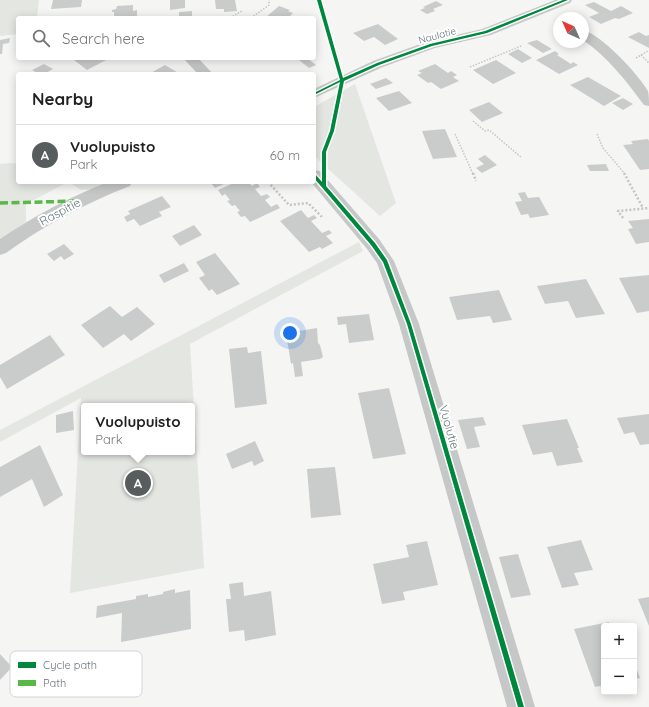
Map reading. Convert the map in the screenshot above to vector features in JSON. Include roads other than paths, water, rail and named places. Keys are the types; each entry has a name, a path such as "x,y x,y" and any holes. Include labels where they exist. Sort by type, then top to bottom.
{"street":[{"name":"Naulatie","path":"316,93 378,64 431,45 486,32 553,11 566,0"},
{"path":"589,38 599,45 622,67 649,102"},
{"path":"192,60 204,72"},
{"name":"Vuolutie","path":"316,177 370,240 385,261 408,324 521,707"},
{"name":"Raspitie","path":"0,248 39,222 67,207 119,184"}],"place":[{"name":"Vuolupuisto","path":"138,483"}]}
